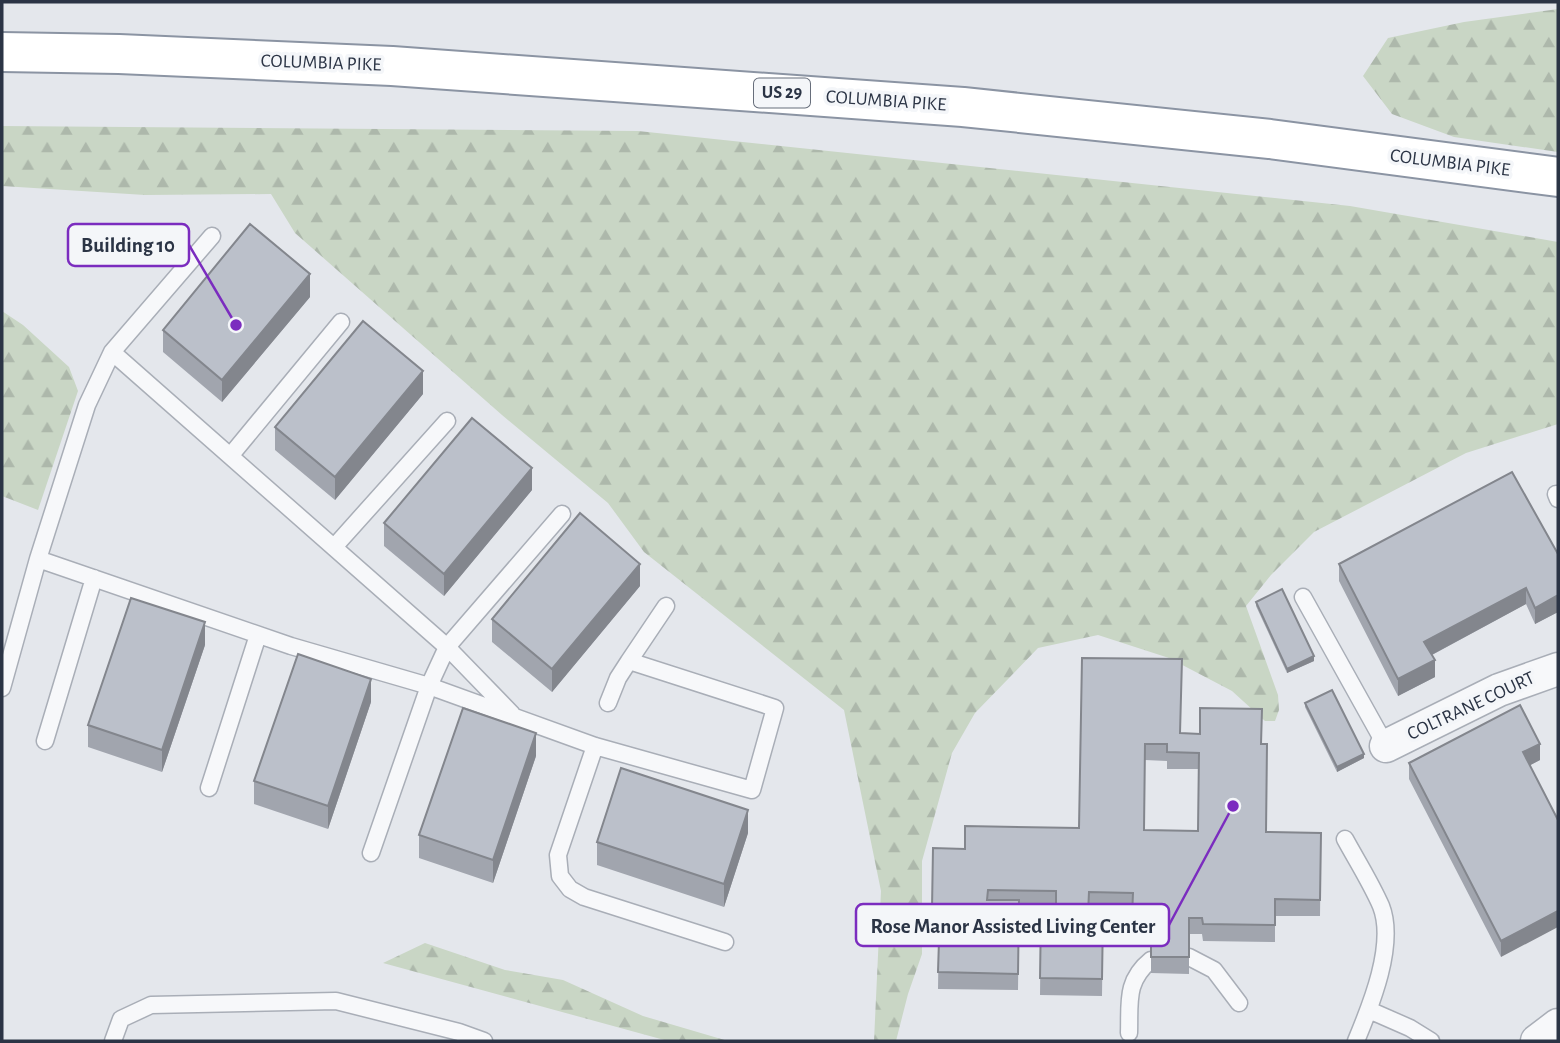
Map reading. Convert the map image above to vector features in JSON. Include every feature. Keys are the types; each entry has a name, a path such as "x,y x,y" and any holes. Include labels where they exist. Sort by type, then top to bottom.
{"highway":[{"name":"COLUMBIA PIKE","path":"2,52 119,54 392,66 963,107 1270,139 1558,177"}],"street":[{"name":"COLTRANE COURT","path":"1386,746 1499,690 1554,680"},
{"path":"1536,1041 1558,1025"}],"lane":[{"path":"2,688 38,559 87,405 112,352 212,236"},
{"path":"231,455 341,322"},
{"path":"112,352 447,647 516,719"},
{"path":"335,546 447,421"},
{"path":"371,853 429,686 447,647 562,514"},
{"path":"38,559 258,635 429,686 595,746 752,790 775,708 629,661"},
{"path":"45,741 94,578"},
{"path":"1303,597 1386,746"},
{"path":"608,704 618,678 666,606"},
{"path":"209,788 258,635"},
{"path":"595,746 558,855 560,876 570,889 584,897 725,942"},
{"path":"1345,839 1382,907 1386,943 1369,1010 1356,1041"},
{"path":"1189,957 1214,970 1239,1003"},
{"path":"1129,1034 1131,987 1135,976 1151,960"},
{"path":"113,1041 121,1019 151,1005 336,1001 459,1032 484,1041"},
{"path":"1369,1010 1410,1028 1430,1041"}],"green space":[{"path":"1558,9 1558,152 1454,137 1392,114 1363,76 1388,38 1464,22"},
{"path":"2,126 638,131 1350,206 1558,242 1558,424 1466,453 1314,532 1271,575 1246,606 1278,695 1279,710 1275,721 1265,721 1232,691 1169,658 1098,635 1038,648 975,713 952,753 922,861 922,954 896,1041 874,1041 881,891 844,710 644,552 608,503 502,415 295,233 271,194 145,195 2,186"},
{"path":"2,311 23,325 69,367 78,391 38,510 2,496"},
{"path":"425,943 505,970 563,980 643,1016 728,1041 668,1041 383,963"}],"building":[{"path":"250,224 310,274 222,380 163,330"},
{"path":"363,321 423,371 335,477 275,427"},
{"path":"472,418 532,468 444,574 384,523"},
{"path":"1512,472 1558,554 1558,595 1535,608 1526,588 1424,642 1435,660 1398,679 1339,564"},
{"path":"580,513 640,564 552,669 492,619"},
{"path":"1282,589 1314,656 1287,669 1256,602"},
{"path":"131,598 205,622 162,750 88,725"},
{"path":"298,654 371,679 328,806 254,781"},
{"path":"1082,658 1182,659 1180,733 1200,734 1200,708 1262,709 1261,744 1267,744 1266,832 1321,833 1320,900 1275,899 1275,925 1203,924 1202,918 1189,918 1189,957 1151,957 1151,917 1132,917 1133,893 1089,892 1088,914 1103,915 1102,979 1040,978 1041,913 1056,914 1056,891 988,890 987,900 1019,900 1018,974 938,972 940,909 932,909 933,848 965,849 965,826 1079,828","holes":["1145,744 1167,744 1167,752 1199,753 1198,831 1144,830"]},
{"path":"1332,690 1364,754 1337,767 1305,703"},
{"path":"1520,705 1540,744 1523,752 1558,820 1558,911 1501,941 1409,763"},
{"path":"463,708 536,733 493,860 419,835"},
{"path":"621,768 748,810 724,884 597,842"}],"place":[{"name":"Building 10","path":"236,325"},
{"name":"Rose Manor Assisted Living Center","path":"1233,806"}]}
